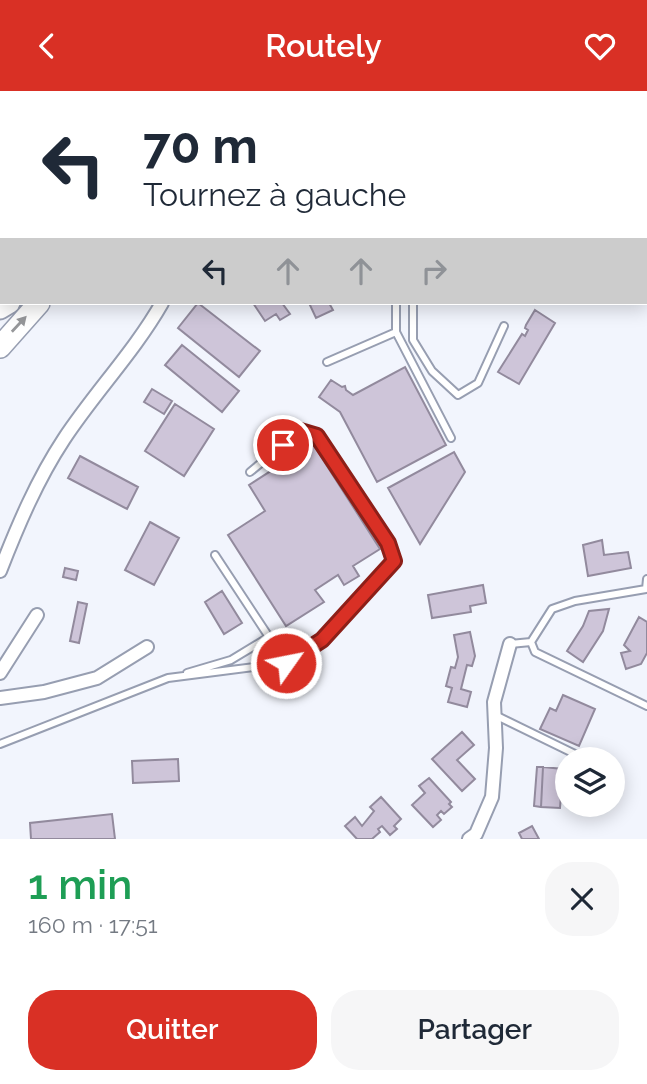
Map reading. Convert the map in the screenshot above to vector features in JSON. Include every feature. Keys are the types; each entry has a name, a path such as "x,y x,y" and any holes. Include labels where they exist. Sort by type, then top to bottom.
{"highway":[{"path":"0,347 37,305"}],"street":[{"path":"0,571 44,470 65,437 143,335 161,305"},
{"path":"0,673 37,615"},
{"path":"476,837 492,797 496,748 494,702 510,645"},
{"path":"0,698 44,692 97,678 147,646"}],"lane":[{"path":"396,305 396,333 451,437"},
{"path":"413,305 413,340 432,371 457,395 478,383 504,325"},
{"path":"327,362 396,333"},
{"path":"168,678 286,663 322,640 394,561 388,543 317,436 300,431 250,472"},
{"path":"0,744 168,678 231,660 269,637 215,555"},
{"path":"510,645 531,642 552,609 575,601 646,589 647,579"},
{"path":"531,642 535,652 647,706"},
{"path":"494,715 560,747"}],"building":[{"path":"196,305 201,305 260,351 239,377 178,328"},
{"path":"254,305 283,305 290,314 280,320 276,314 265,321"},
{"path":"310,305 330,305 333,310 316,318"},
{"path":"535,310 555,323 519,384 498,372 522,334 525,336 528,330 526,325"},
{"path":"182,345 239,391 222,412 165,365"},
{"path":"405,367 446,445 377,482 340,412 319,397 331,380 342,387 345,386 353,395"},
{"path":"152,389 172,401 164,414 144,402"},
{"path":"175,404 214,429 184,476 145,451"},
{"path":"313,444 380,549 353,566 359,576 344,585 338,575 315,590 324,602 286,626 228,535 265,511 249,485"},
{"path":"454,452 465,472 420,544 388,488"},
{"path":"80,456 138,487 127,509 68,478"},
{"path":"150,522 179,538 154,585 125,570"},
{"path":"602,540 604,555 628,552 631,568 588,576 583,545"},
{"path":"65,568 78,571 76,580 63,577"},
{"path":"483,585 486,603 470,606 471,612 432,618 428,595"},
{"path":"222,591 242,623 224,634 205,602"},
{"path":"78,602 87,604 79,643 70,641"},
{"path":"609,609 603,631 583,662 567,651 589,611"},
{"path":"639,617 647,622 647,653 641,664 626,669 621,653 630,651 624,645"},
{"path":"470,632 475,656 472,666 467,665 461,689 471,692 467,707 448,702 452,688 446,686 451,667 455,668 458,657 454,635"},
{"path":"563,695 595,709 579,746 540,729 550,708 556,711"},
{"path":"462,732 474,745 457,760 475,779 462,791 432,759"},
{"path":"178,759 179,781 133,783 132,761"},
{"path":"537,767 543,767 541,807 534,806"},
{"path":"543,767 555,768 555,808 541,807"},
{"path":"429,778 451,802 449,804 452,807 444,814 441,811 437,815 441,820 433,827 412,805 425,793 419,786"},
{"path":"381,797 401,819 394,826 397,829 390,835 382,826 372,839 357,839 345,826 355,817 362,826 374,811 370,807"},
{"path":"112,814 115,839 31,839 30,823"},
{"path":"532,826 539,839 522,839 519,833"}],"route":[{"path":"283,445 300,431 317,436 388,543 394,561 322,640 286,663"}]}
